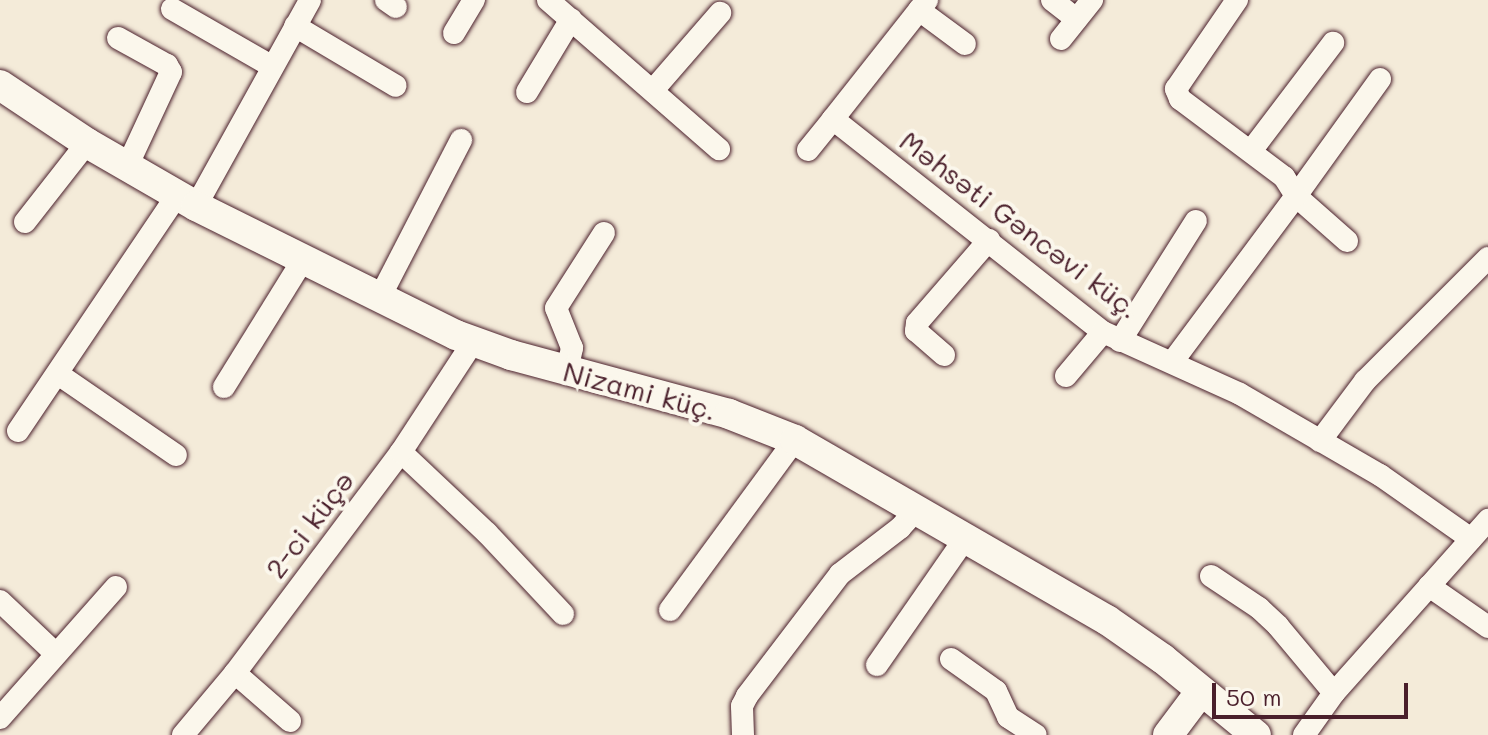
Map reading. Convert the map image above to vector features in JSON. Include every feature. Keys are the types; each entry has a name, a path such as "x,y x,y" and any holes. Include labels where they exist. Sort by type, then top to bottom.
{"street":[{"path":"18,431 187,200 273,67 310,0"},
{"path":"454,33 474,0"},
{"path":"548,0 654,89 719,149"},
{"path":"1052,0 1076,19"},
{"path":"1061,39 1092,0"},
{"path":"1237,0 1176,89 1180,99 1284,177 1296,196 1347,241"},
{"path":"808,150 923,5 965,44"},
{"path":"172,9 273,67"},
{"path":"654,89 720,13"},
{"path":"527,92 571,19"},
{"path":"295,26 396,86"},
{"path":"118,38 167,65 171,72 127,167"},
{"path":"1251,151 1333,43"},
{"path":"1173,361 1380,79"},
{"name":"Nizami küç.","path":"0,85 87,143 187,200 302,261 473,342 729,414 795,440 1117,627 1256,735"},
{"name":"Məhsəti Gəncəvi küç.","path":"833,119 1111,336 1173,361 1320,441 1410,494 1471,539"},
{"path":"379,299 461,140"},
{"path":"25,222 87,143"},
{"path":"1066,376 1111,336 1196,221"},
{"path":"567,370 572,348 556,308 604,233"},
{"path":"944,355 916,331 917,323 989,240"},
{"path":"1320,441 1365,381 1488,258"},
{"path":"224,387 302,261"},
{"name":"2-ci küçə","path":"183,735 235,673 401,452 473,342"},
{"path":"58,374 176,455"},
{"path":"670,610 795,440"},
{"path":"401,452 487,533 563,614"},
{"path":"743,735 742,706 747,696 840,574 900,528 917,509"},
{"path":"1304,735 1334,693 1488,520"},
{"path":"877,665 966,537"},
{"path":"1211,576 1268,617 1334,693"},
{"path":"1429,586 1488,627"},
{"path":"0,718 116,587"},
{"path":"0,601 56,654"},
{"path":"951,659 996,691 1008,717 1036,735"},
{"path":"235,673 290,721"},
{"path":"1168,735 1201,691"}]}
